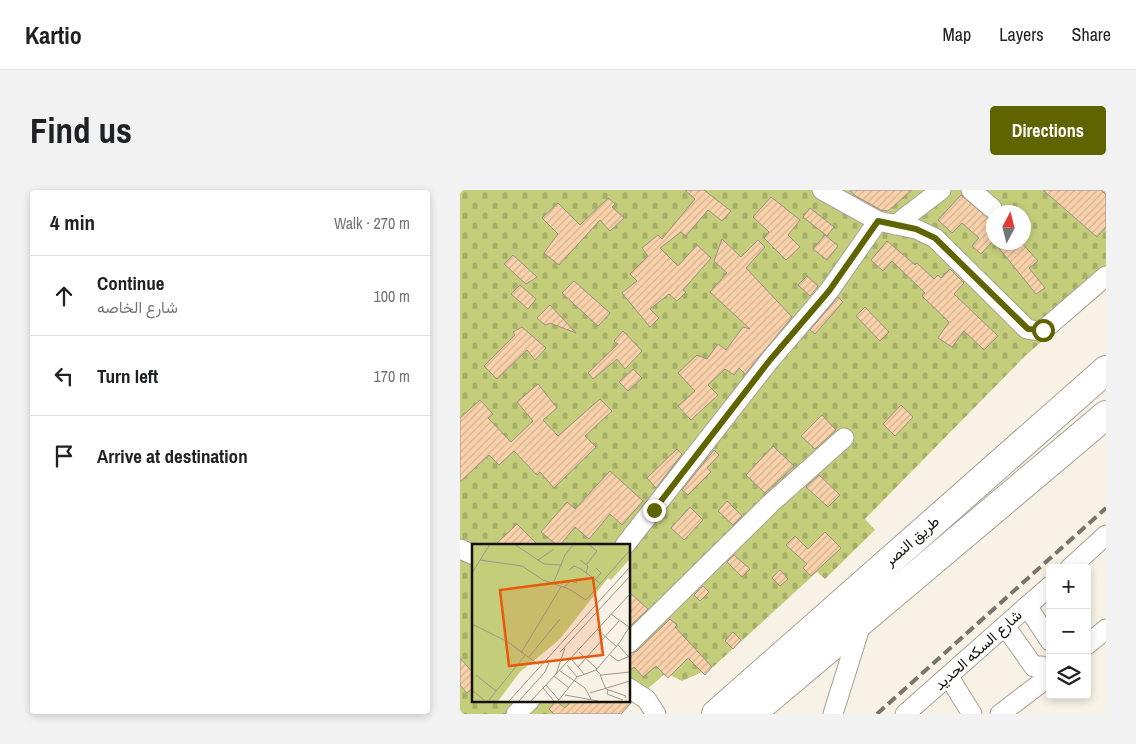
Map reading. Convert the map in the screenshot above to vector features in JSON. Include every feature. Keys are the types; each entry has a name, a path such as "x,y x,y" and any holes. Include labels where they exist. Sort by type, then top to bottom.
{"highway":[{"name":"طريق النصر","path":"716,713 1106,370"},
{"name":"طريق النصر","path":"751,714 1106,415"}],"street":[{"path":"626,544 770,360 887,223 941,190"},
{"path":"971,190 988,205"},
{"path":"826,191 887,223 916,229 935,238 1032,331 1047,327 1106,276"},
{"path":"630,642 771,502 844,438"},
{"path":"1075,564 1104,543"},
{"path":"460,549 472,554"},
{"name":"شارع السكه الحديد","path":"905,714 1046,589"},
{"path":"1027,606 1046,635"},
{"path":"833,714 863,620"},
{"path":"1005,626 1034,667 1041,666 1046,673"},
{"path":"1091,642 1106,629"},
{"path":"949,677 972,714"},
{"path":"1000,714 1046,679"},
{"path":"630,689 646,699 656,714"},
{"path":"516,714 528,702"}],"green space":[{"path":"460,190 1106,190 1106,286 1025,356 865,519 875,530 825,579 817,572 713,667 682,681 666,673 618,714 460,714"}],"building":[{"path":"685,190 704,190 731,211 722,221 708,210 686,236 681,232 660,248 678,266 697,245 711,258 683,290 686,292 677,301 669,294 650,309 659,318 650,327 622,293 637,281 630,274 648,256 642,248 658,235 662,239 695,199"},
{"path":"850,190 912,190 888,211 881,210 854,195"},
{"path":"1043,190 1101,190 1106,195 1106,227 1097,237"},
{"path":"961,195 986,216 986,249 981,254 972,246 979,238 962,223 952,233 938,220"},
{"path":"771,197 800,220 788,235 800,247 786,260 764,238 769,232 753,217"},
{"path":"608,198 615,204 612,207 624,218 610,231 600,220 559,265 544,253 558,234 542,218 558,203 580,225"},
{"path":"810,208 834,227 827,236 803,217"},
{"path":"825,235 838,246 827,260 813,249"},
{"path":"722,239 741,257 758,240 765,247 746,268 792,317 745,374 739,368 734,375 725,369 708,385 718,395 691,420 678,406 695,391 678,373 697,355 707,359 718,344 726,350 743,327 750,329 710,292 727,273 714,261"},
{"path":"887,241 915,265 917,263 934,279 938,275 941,278 950,269 964,283 954,294 998,336 984,350 964,331 952,347 938,338 949,322 922,296 925,293 892,261 883,271 871,260"},
{"path":"1000,250 1028,250 1038,261 1029,268 1045,288 1036,294"},
{"path":"513,255 537,277 526,284 504,264"},
{"path":"807,276 818,286 810,296 798,285"},
{"path":"574,281 610,313 598,326 562,293"},
{"path":"520,285 536,299 528,309 511,294"},
{"path":"838,297 843,302 815,334 810,330"},
{"path":"550,305 576,333 550,323 545,325 537,318"},
{"path":"865,307 889,332 880,341 856,316"},
{"path":"522,327 546,348 535,360 527,350 497,379 484,366 515,335 513,332"},
{"path":"623,331 642,351 625,369 617,359 593,379 588,373 618,344 614,341"},
{"path":"633,369 642,378 628,391 619,382"},
{"path":"538,384 557,408 543,420 558,436 600,399 612,411 585,436 596,447 554,488 540,472 537,475 514,451 499,465 489,455 460,482 460,418 480,400 493,414 488,418 511,442 533,421 517,402"},
{"path":"901,405 913,417 895,436 883,424"},
{"path":"822,415 836,430 815,449 801,436"},
{"path":"773,446 794,466 765,493 746,475"},
{"path":"677,449 682,454 656,488 647,478"},
{"path":"714,450 719,455 707,468 711,472 688,495 682,490"},
{"path":"610,471 643,501 622,525 610,514 589,539 575,527 561,544 556,544 541,532 567,502 575,509"},
{"path":"819,475 840,495 828,507 806,487"},
{"path":"727,501 742,516 733,525 718,511"},
{"path":"690,507 703,520 684,540 671,528"},
{"path":"517,524 537,544 496,544"},
{"path":"825,532 841,548 811,576 803,568 807,564 786,545 795,536 808,549"},
{"path":"734,555 750,569 742,577 727,562"},
{"path":"780,570 788,579 780,586 772,578"},
{"path":"703,586 709,592 700,601 694,595"},
{"path":"630,593 648,609 630,626"},
{"path":"670,619 677,625 675,627 712,667 705,675 688,658 668,678 656,666 643,677 634,667 630,670 630,654 637,651"},
{"path":"733,632 741,640 733,649 725,641"},
{"path":"460,658 472,672 472,689 467,693 460,685"},
{"path":"555,702 565,708 570,702 631,703 621,714 554,714 549,709"}],"railway":[{"path":"877,714 1106,508"}],"route":[{"path":"654,510 770,360 829,291 878,221 906,226 935,238 1028,329 1032,331 1043,330"}]}
